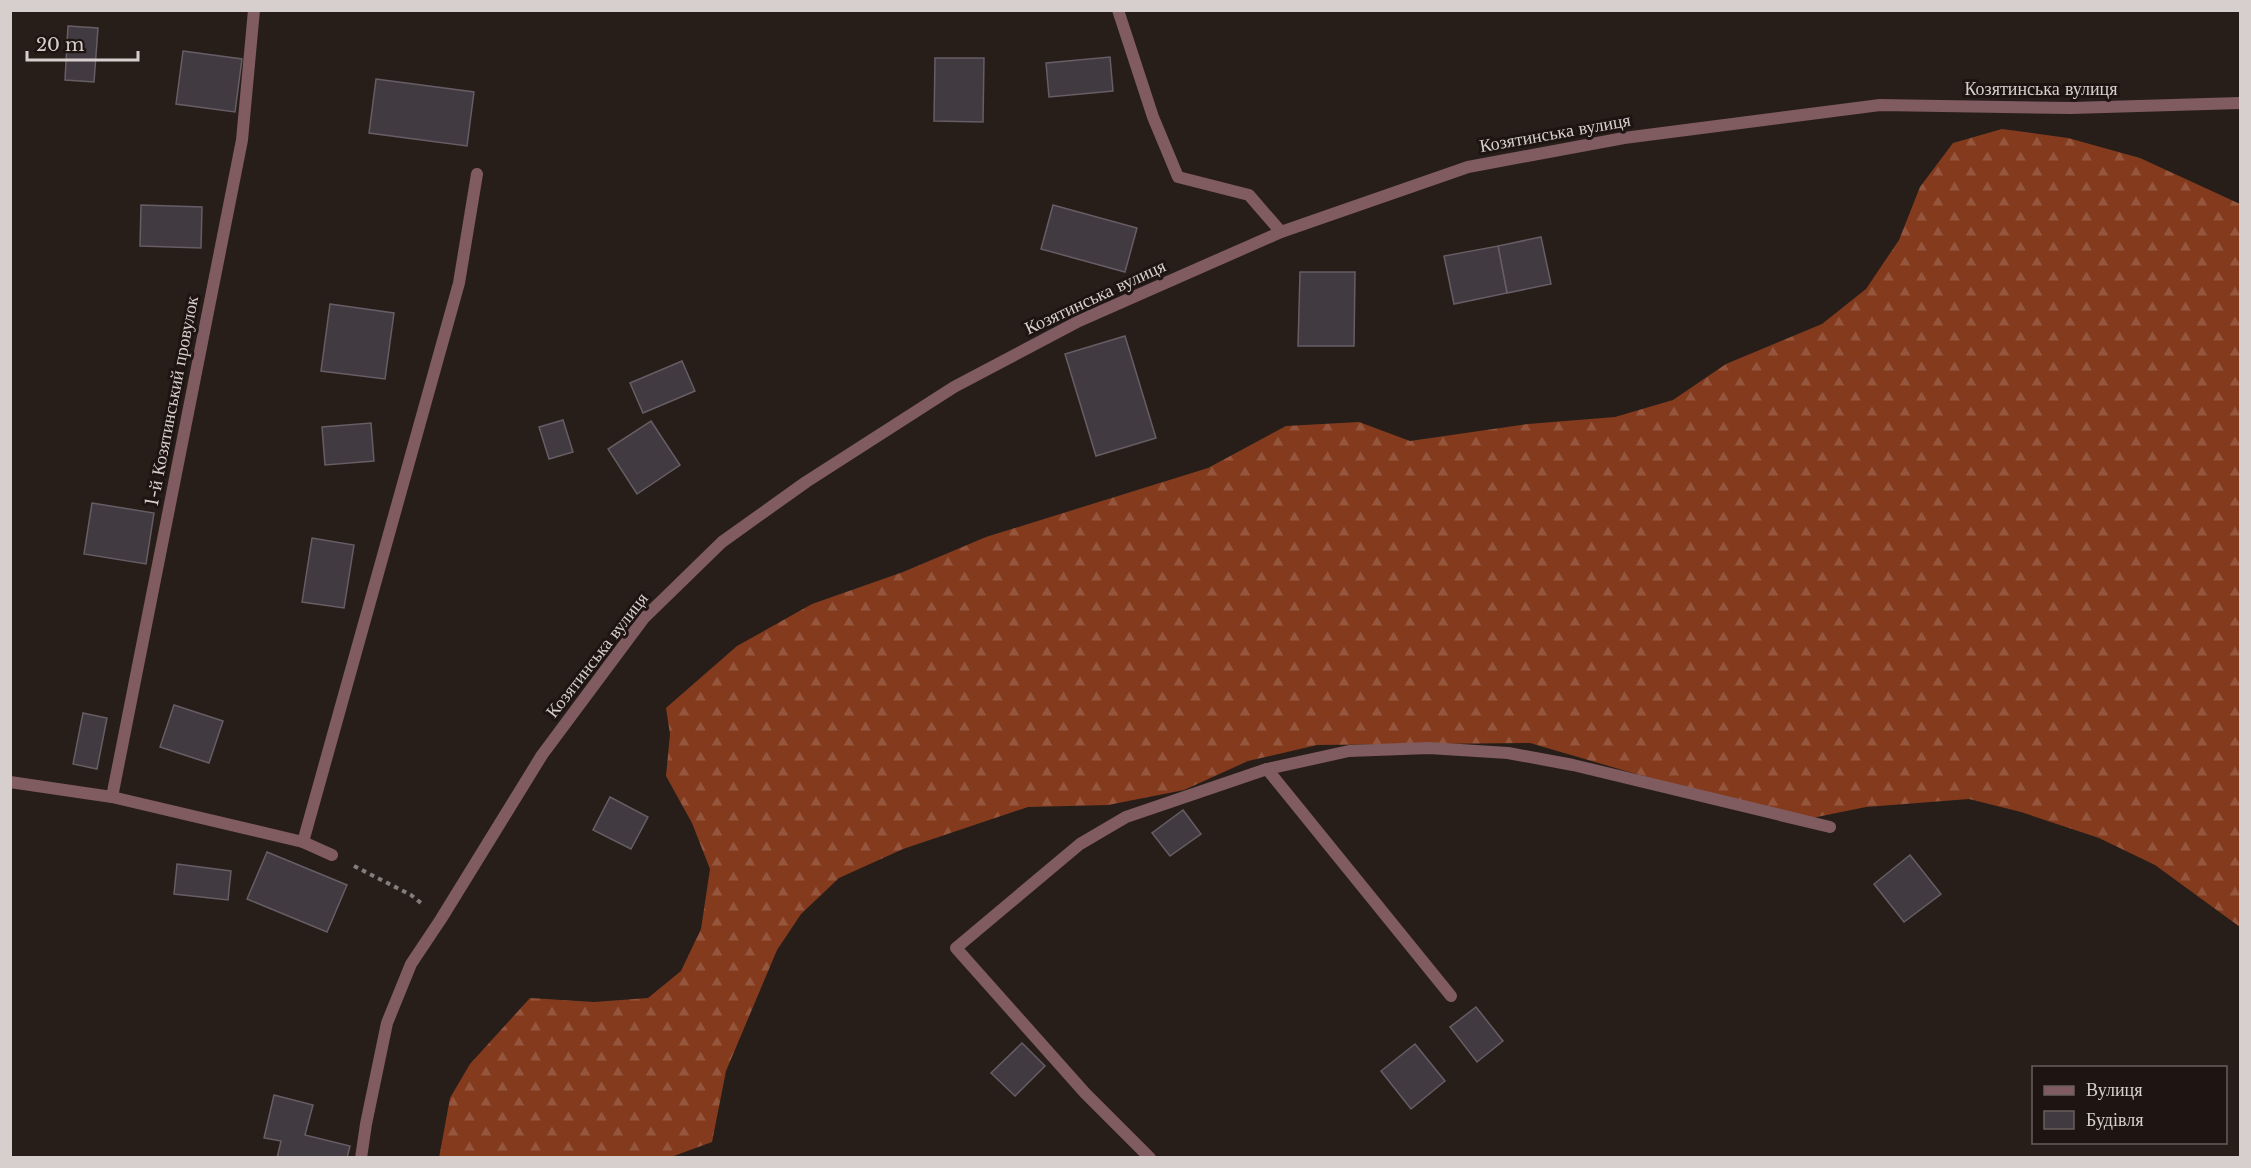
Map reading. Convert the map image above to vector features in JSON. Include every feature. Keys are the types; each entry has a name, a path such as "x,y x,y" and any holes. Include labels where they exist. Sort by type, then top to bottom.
{"street":[{"name":"1-й Козятинський провулок","path":"112,797 243,140 254,10"},
{"path":"1118,10 1153,117 1178,177 1249,195 1281,232"},
{"name":"Козятинська вулиця","path":"361,1158 387,1023 411,964 542,755 644,618 722,542 806,482 954,387 1079,321 1281,232 1468,168 1624,138 1880,105 2071,108 2241,103"},
{"path":"303,842 459,283 477,174"},
{"path":"1150,1158 1084,1093 956,948 1080,844 1126,817 1267,769 1349,751 1429,748 1508,753 1573,765 1830,827"},
{"path":"1267,769 1451,996"},
{"path":"10,782 112,797 303,842 332,855"}],"path":[{"path":"332,855 411,895"}],"green space":[{"path":"2002,129 2068,138 2140,158 2240,204 2240,927 2155,865 2099,838 2021,812 1969,799 1866,807 1797,821 1530,743 1317,745 1248,761 1184,790 1108,805 1028,807 903,849 839,878 801,914 777,950 726,1071 712,1142 671,1157 439,1158 450,1098 470,1064 530,998 594,1002 648,998 681,971 701,929 710,869 692,823 666,776 670,734 666,708 737,646 812,604 903,572 986,537 1208,468 1286,426 1359,422 1410,441 1528,424 1615,417 1673,400 1726,364 1822,324 1866,289 1899,240 1920,187 1953,143"}],"building":[{"path":"68,26 98,28 94,82 65,80"},
{"path":"183,51 242,59 235,112 176,104"},
{"path":"1110,57 1113,91 1049,97 1046,63"},
{"path":"935,58 984,58 983,122 934,121"},
{"path":"376,79 474,92 467,146 369,133"},
{"path":"141,205 202,207 201,248 140,246"},
{"path":"1053,205 1137,228 1125,272 1041,249"},
{"path":"1541,237 1551,284 1507,293 1498,246"},
{"path":"1498,246 1507,293 1454,304 1444,256"},
{"path":"1300,272 1355,272 1354,346 1298,346"},
{"path":"330,304 394,313 385,379 321,371"},
{"path":"1125,336 1156,438 1096,456 1065,354"},
{"path":"682,361 695,391 643,413 630,383"},
{"path":"563,420 573,452 549,459 539,427"},
{"path":"651,421 680,465 637,494 608,449"},
{"path":"371,423 374,461 325,465 322,427"},
{"path":"92,503 154,513 146,564 84,554"},
{"path":"312,538 354,545 344,608 302,602"},
{"path":"174,705 223,721 209,763 160,747"},
{"path":"83,713 107,718 97,769 73,764"},
{"path":"610,797 648,817 631,849 593,830"},
{"path":"1183,810 1201,834 1170,856 1152,833"},
{"path":"267,852 347,885 327,932 247,899"},
{"path":"1910,855 1941,894 1904,922 1874,884"},
{"path":"177,864 231,871 228,900 174,894"},
{"path":"1476,1007 1503,1041 1477,1062 1450,1027"},
{"path":"1022,1043 1045,1066 1015,1096 991,1073"},
{"path":"1415,1044 1445,1081 1411,1109 1381,1071"},
{"path":"274,1095 313,1105 305,1135 350,1146 347,1158 277,1158 281,1141 264,1138"}]}
